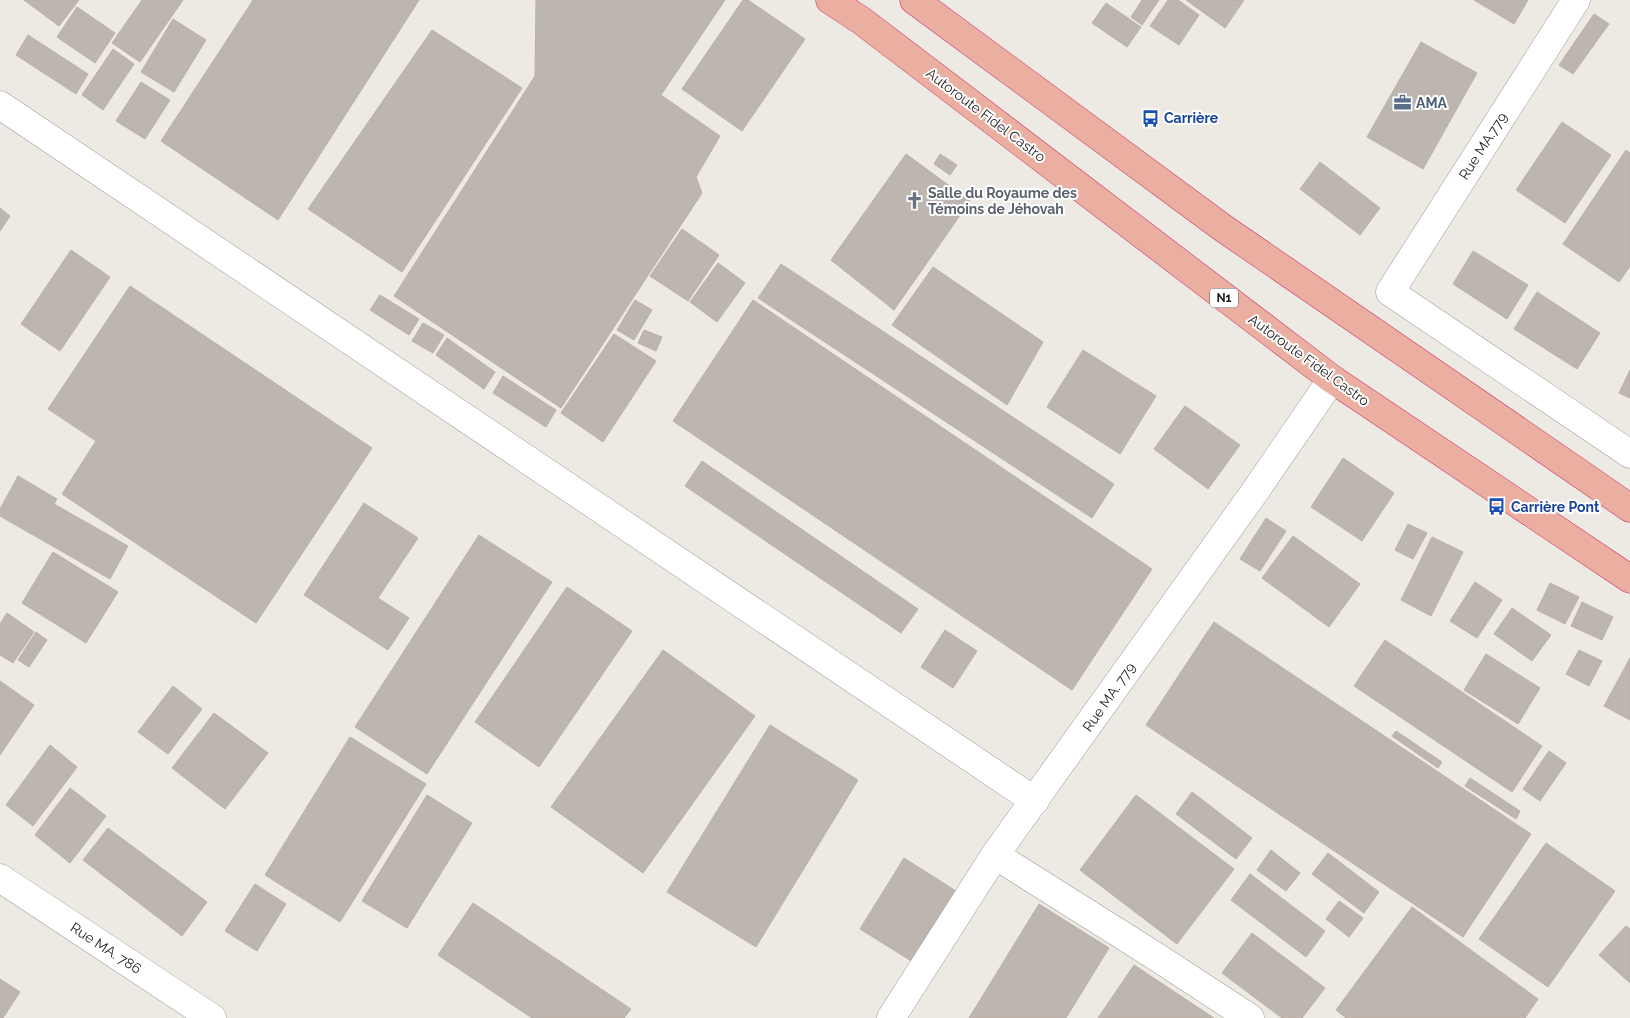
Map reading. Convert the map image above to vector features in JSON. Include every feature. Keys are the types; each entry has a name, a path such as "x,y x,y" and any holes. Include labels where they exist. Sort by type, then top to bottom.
{"highway":[{"name":"Autoroute Fidel Castro","path":"830,0 862,21 1332,379 1630,579"},
{"path":"914,0 1223,228 1630,508"}],"street":[{"name":"Rue MA.779","path":"1576,0 1390,292 1630,454"},
{"path":"0,105 1035,801"},
{"name":"Rue MA. 779","path":"891,1018 995,855 1250,498 1332,379"},
{"path":"995,855 1250,1018"},
{"name":"Rue MA. 786","path":"0,878 212,1018"}],"building":[{"path":"24,0 79,0 59,26"},
{"path":"142,0 183,0 140,62 112,43"},
{"path":"253,0 419,0 278,220 161,141"},
{"path":"536,0 725,0 661,95 720,136 696,177 702,193 561,408 394,296 535,76"},
{"path":"743,0 748,0 805,39 742,131 682,89"},
{"path":"1142,0 1159,0 1142,25 1131,17"},
{"path":"1168,0 1178,0 1199,15 1179,45 1150,26"},
{"path":"1186,0 1244,0 1225,28"},
{"path":"1474,0 1528,0 1514,24"},
{"path":"1106,3 1141,27 1127,47 1092,23"},
{"path":"77,7 115,33 95,63 57,37"},
{"path":"1594,14 1609,24 1573,74 1559,65"},
{"path":"173,19 206,40 174,92 141,72"},
{"path":"432,30 522,88 402,272 308,209"},
{"path":"28,35 88,74 76,94 16,55"},
{"path":"1421,42 1477,73 1423,169 1367,137"},
{"path":"113,49 134,64 103,110 82,95"},
{"path":"141,82 170,100 145,139 116,121"},
{"path":"1562,122 1611,155 1565,223 1516,190"},
{"path":"1626,150 1630,153 1630,266 1619,282 1563,244"},
{"path":"906,154 970,201 894,310 831,260"},
{"path":"940,154 957,165 950,175 934,164"},
{"path":"1320,162 1380,208 1360,235 1300,189"},
{"path":"0,208 10,216 0,231"},
{"path":"682,229 719,255 688,301 650,276"},
{"path":"71,250 110,277 60,351 21,324"},
{"path":"1473,251 1528,285 1507,319 1453,284"},
{"path":"718,263 745,283 717,322 690,302"},
{"path":"781,264 1114,484 1092,518 758,298"},
{"path":"933,267 1043,342 1007,405 892,325"},
{"path":"130,286 372,448 256,623 62,494 96,441 48,409"},
{"path":"1537,292 1600,333 1577,369 1514,329"},
{"path":"380,295 419,319 409,335 370,310"},
{"path":"635,300 652,310 634,340 617,330"},
{"path":"753,300 1152,569 1072,690 673,421"},
{"path":"423,323 444,335 433,353 412,341"},
{"path":"644,330 662,337 656,351 638,343"},
{"path":"614,334 656,361 603,442 561,413"},
{"path":"447,338 495,372 484,389 436,355"},
{"path":"1083,350 1156,396 1120,454 1047,407"},
{"path":"1630,370 1630,398 1619,393"},
{"path":"503,376 556,410 546,427 493,393"},
{"path":"1185,406 1240,445 1208,489 1154,449"},
{"path":"1343,458 1394,493 1362,541 1311,507"},
{"path":"702,461 918,609 901,633 685,486"},
{"path":"18,476 57,499 54,504 128,546 110,579 0,516 0,509"},
{"path":"364,503 418,538 378,598 409,618 388,650 304,595"},
{"path":"1266,518 1286,531 1260,571 1240,559"},
{"path":"1408,524 1427,533 1413,559 1395,550"},
{"path":"479,535 552,582 427,774 355,727"},
{"path":"1293,536 1360,584 1329,627 1262,578"},
{"path":"1432,537 1463,552 1431,616 1401,600"},
{"path":"53,552 118,592 86,643 22,603"},
{"path":"1475,582 1502,600 1477,638 1450,621"},
{"path":"1550,583 1579,597 1565,624 1537,610"},
{"path":"567,587 632,631 539,767 475,722"},
{"path":"1582,602 1613,617 1602,640 1571,626"},
{"path":"1512,608 1551,635 1532,661 1494,634"},
{"path":"7,613 34,632 13,663 0,655 0,624"},
{"path":"1214,622 1531,834 1463,937 1146,725"},
{"path":"945,630 977,651 953,688 921,667"},
{"path":"36,632 47,640 29,667 18,660"},
{"path":"1385,640 1542,746 1512,792 1354,686"},
{"path":"663,650 755,716 643,873 551,807"},
{"path":"1579,650 1602,661 1589,686 1566,674"},
{"path":"1486,654 1540,688 1518,724 1464,690"},
{"path":"1630,658 1630,720 1604,706"},
{"path":"0,681 34,705 0,755"},
{"path":"173,686 202,709 168,754 138,732"},
{"path":"214,713 268,753 225,809 172,768"},
{"path":"770,725 858,780 756,947 667,892"},
{"path":"1396,731 1442,762 1438,768 1392,736"},
{"path":"350,737 426,784 340,922 265,875"},
{"path":"50,745 77,767 33,826 6,805"},
{"path":"1549,751 1566,763 1540,801 1523,789"},
{"path":"1470,778 1520,811 1516,819 1465,786"},
{"path":"70,788 106,816 70,863 35,835"},
{"path":"1192,792 1252,838 1236,859 1176,814"},
{"path":"427,795 472,823 407,928 362,901"},
{"path":"1136,795 1234,869 1177,944 1080,870"},
{"path":"108,828 207,902 182,936 83,860"},
{"path":"1546,843 1615,891 1548,987 1479,939"},
{"path":"1271,850 1300,873 1286,891 1257,870"},
{"path":"1328,853 1379,892 1364,913 1312,874"},
{"path":"904,858 956,891 913,962 860,929"},
{"path":"1250,874 1325,931 1306,957 1231,900"},
{"path":"255,884 286,904 257,951 225,931"},
{"path":"1339,901 1363,918 1349,937 1326,919"},
{"path":"473,903 631,1009 624,1018 532,1018 438,955"},
{"path":"1039,904 1109,948 1066,1018 969,1018"},
{"path":"1412,907 1538,999 1525,1018 1346,1018 1336,1010"},
{"path":"1626,926 1630,929 1630,983 1599,955"},
{"path":"1252,933 1325,988 1302,1018 1282,1018 1222,973"},
{"path":"1134,965 1214,1018 1098,1018"},
{"path":"0,979 20,992 3,1018 0,1018"}],"place":[{"name":"AMA","path":"1402,103"},
{"name":"Carrière","path":"1150,118"},
{"name":"Salle du Royaume des Témoins de Jéhovah","path":"914,201"},
{"name":"Carrière Pont","path":"1497,507"}]}
